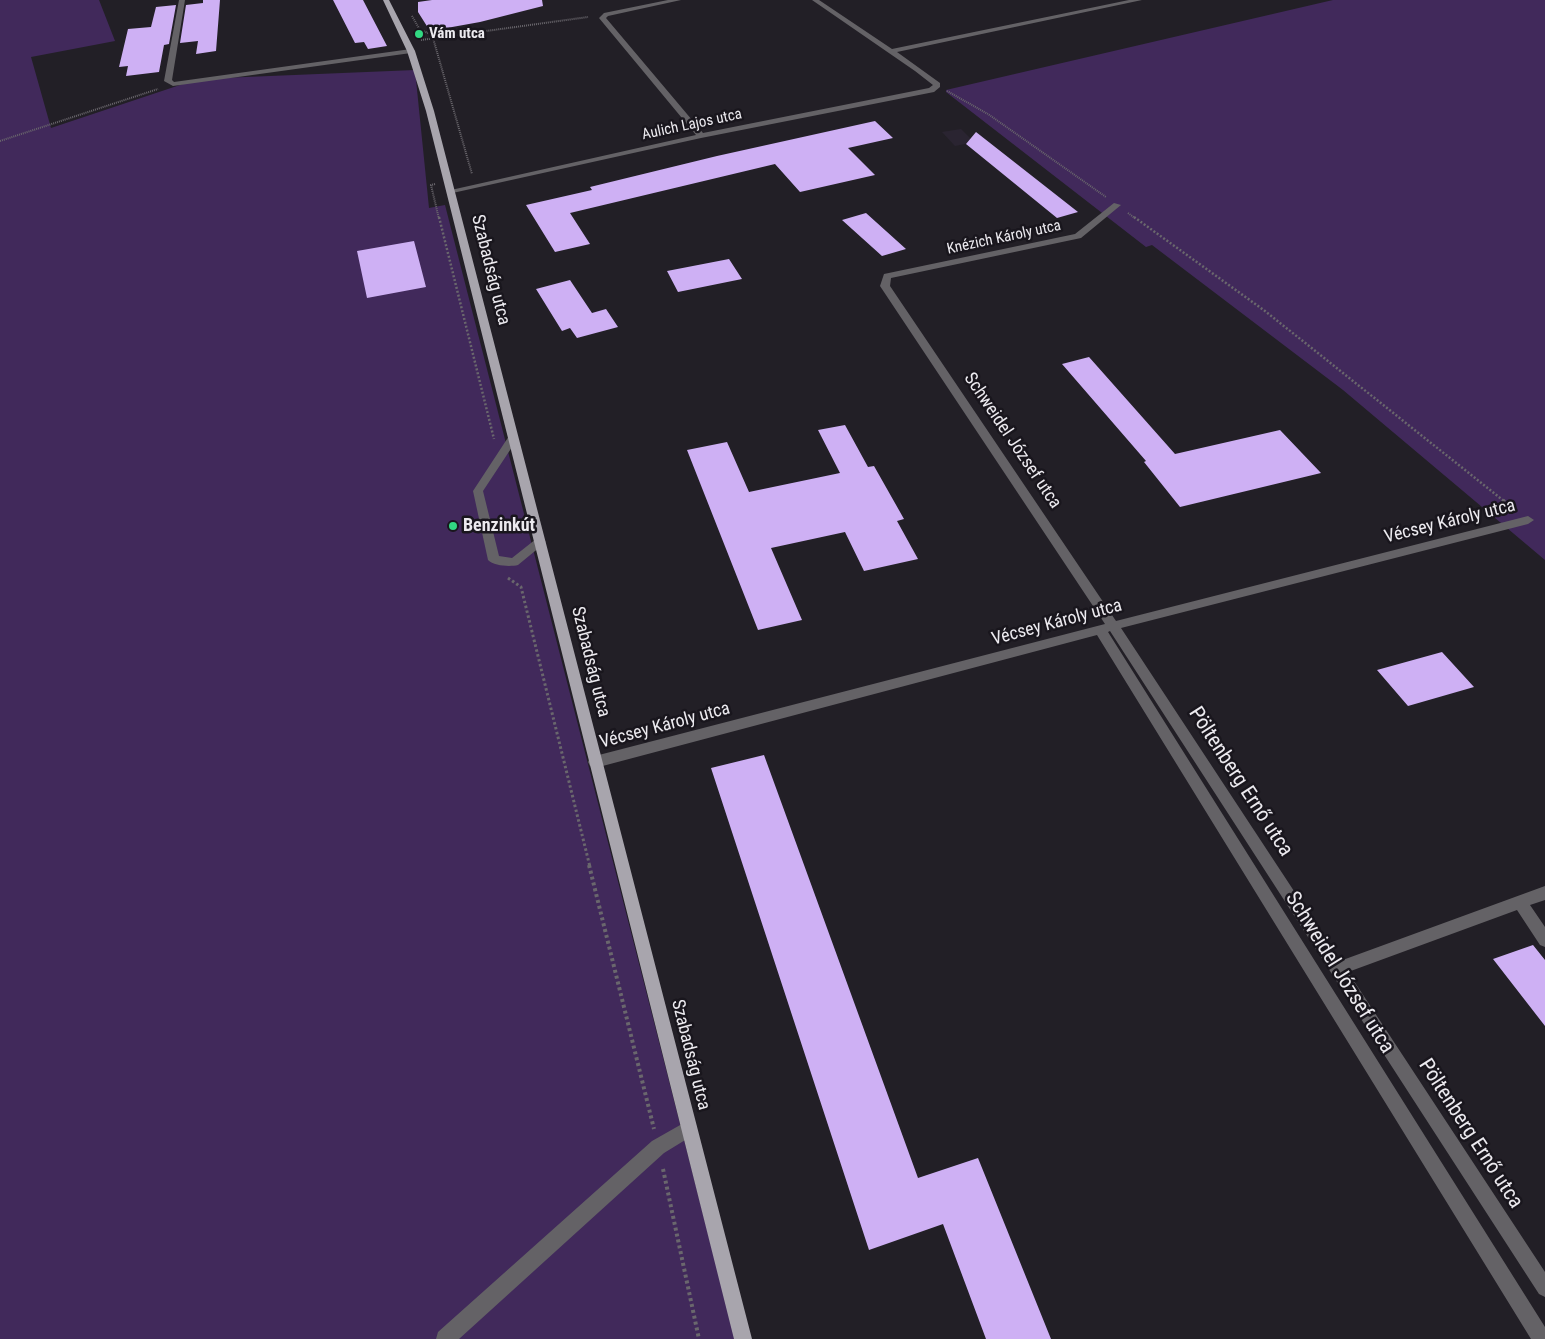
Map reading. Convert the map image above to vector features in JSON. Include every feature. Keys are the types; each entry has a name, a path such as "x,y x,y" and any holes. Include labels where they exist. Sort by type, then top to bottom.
{"main road":[{"name":"Szabadság utca","path":"386,0 408,43 430,111 743,1339"}],"street":[{"path":"182,0 168,81 173,84 411,51"},
{"path":"678,0 606,14 602,18 701,136"},
{"path":"815,0 918,69 938,85"},
{"path":"1089,0 1102,8"},
{"path":"891,51 1139,0"},
{"name":"Aulich Lajos utca","path":"451,192 701,136 931,90 938,85"},
{"name":"Knézich Károly utca","path":"887,276 1078,236 1117,205"},
{"name":"Schweidel József utca","path":"887,276 885,286 1107,628 1542,1339"},
{"path":"514,438 478,491 494,560 514,562 540,542"},
{"name":"Vécsey Károly utca","path":"595,762 1528,520"},
{"name":"Pöltenberg Ernő utca","path":"1107,628 1337,969 1545,1288"},
{"path":"1337,969 1545,893"},
{"path":"1520,902 1545,940"},
{"path":"445,1339 658,1147 689,1128"}],"path":[{"path":"408,43 606,14"},
{"path":"411,15 420,30 431,34 433,38 476,186"},
{"path":"0,141 173,84"},
{"path":"938,85 988,114 1265,311 1528,520"},
{"path":"431,185 494,441"},
{"path":"505,576 521,587 658,1147 699,1339"}],"shaded area":[{"path":"0,0 99,0 115,41 31,57 51,128 198,79 415,70 429,208 445,205 735,1339 0,1339"},
{"path":"1333,0 1545,0 1545,560 1343,390 1152,245 1146,247 946,92 946,90"},
{"path":"961,129 974,142 955,146 942,132"}],"building":[{"path":"203,0 220,0 216,51 196,54 198,41 180,43 186,5 203,3"},
{"path":"333,0 363,0 387,46 368,49 364,42 355,43"},
{"path":"432,0 542,0 543,6 480,22 430,31 418,12 418,2"},
{"path":"176,5 169,44 164,45 159,72 126,76 128,66 119,67 128,29 151,27 156,7"},
{"path":"875,121 893,138 848,148 875,175 800,192 775,164 570,213 590,244 555,252 526,205 592,190 590,187 717,156"},
{"path":"976,132 1078,212 1057,218 966,144"},
{"path":"866,213 906,249 882,256 842,220"},
{"path":"414,241 426,287 367,298 357,251"},
{"path":"729,259 742,279 678,292 667,271"},
{"path":"570,280 592,313 606,309 618,327 577,338 570,328 562,331 536,289"},
{"path":"1089,357 1175,454 1280,430 1321,473 1180,507 1144,462 1146,461 1062,364"},
{"path":"845,425 868,467 874,466 904,519 897,521 918,559 864,571 845,532 771,548 802,620 758,630 687,450 727,442 749,492 840,473 818,430"},
{"path":"1442,652 1474,687 1408,706 1377,670"},
{"path":"764,755 918,1178 978,1158 1051,1339 986,1339 943,1224 869,1250 711,768"},
{"path":"1533,945 1545,960 1545,1026 1493,959"}],"place":[{"name":"Vám utca","path":"419,34"},
{"name":"Benzinkút","path":"453,526"}]}
